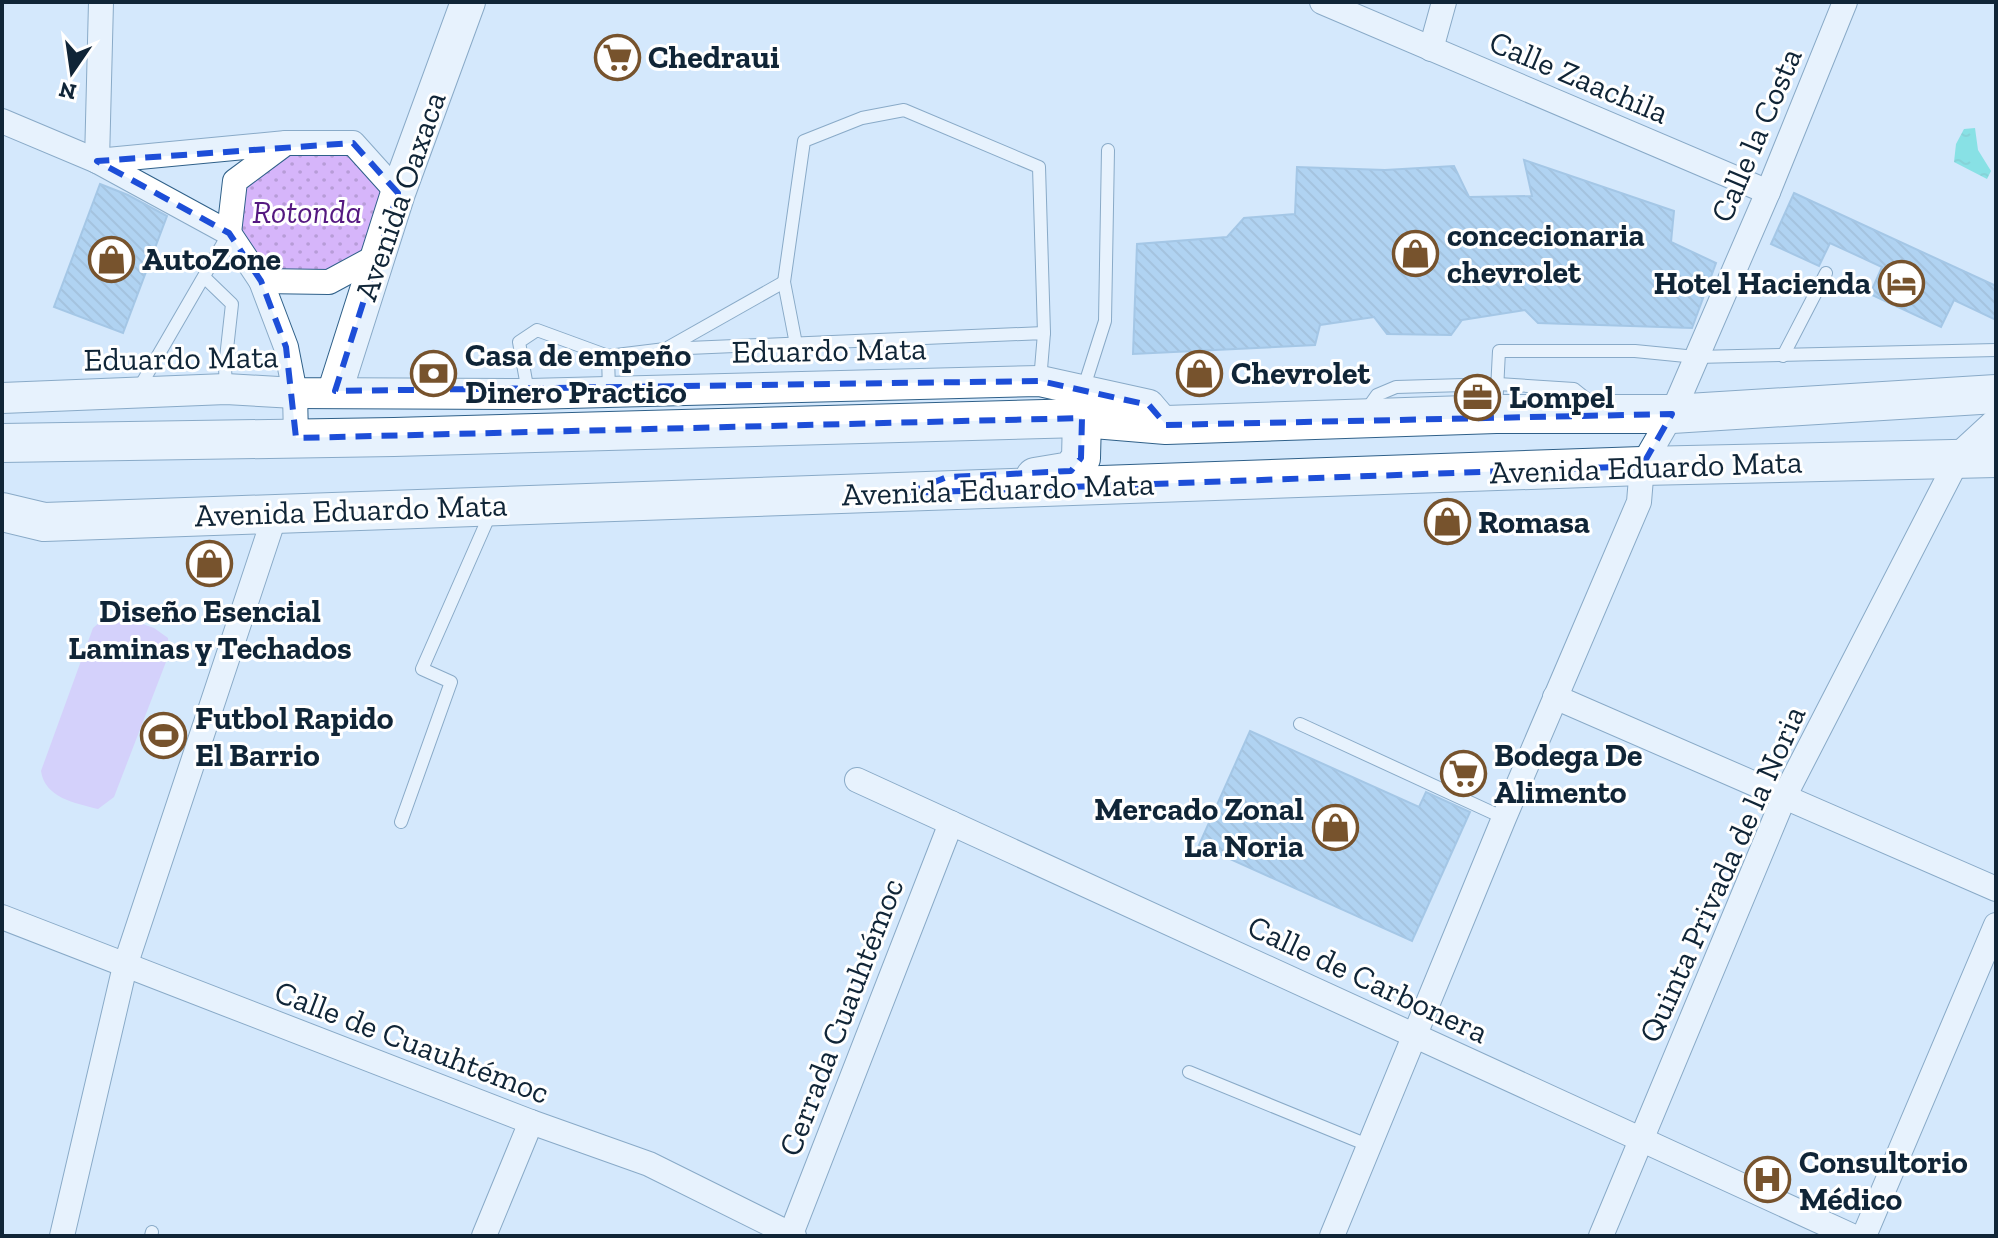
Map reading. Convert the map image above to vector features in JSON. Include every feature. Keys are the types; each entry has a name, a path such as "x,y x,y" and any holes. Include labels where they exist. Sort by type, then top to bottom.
{"main road":[{"name":"Avenida Oaxaca","path":"335,391 398,193 468,2"},
{"name":"Avenida Eduardo Mata","path":"2,443 296,438 1083,404 1166,425 1362,419 1497,399 1604,414 1672,414 1996,394"},
{"path":"907,493 926,482 947,477 1046,477 1071,471 1081,458 1083,404"},
{"name":"Avenida Eduardo Mata","path":"2,512 44,522 1642,466 1996,458"}],"street":[{"path":"97,161 101,2"},
{"name":"Calle Zaachila","path":"1322,2 1768,192"},
{"path":"1431,49 1444,2"},
{"name":"Calle la Costa","path":"1642,466 1672,414 1768,192 1845,2"},
{"path":"2,121 97,161 229,233 261,281 286,347 295,393 296,438"},
{"path":"97,161 286,143 353,143 398,193"},
{"path":"229,233 235,181 286,143"},
{"path":"261,281 329,282 379,255"},
{"name":"Eduardo Mata","path":"2,398 226,389 295,393 529,394 1040,381 1083,404"},
{"path":"1958,459 1996,424"},
{"name":"Quinta Privada de la Noria","path":"1601,1236 1785,795 1958,459"},
{"path":"1332,1236 1504,818 1639,502 1642,466"},
{"path":"62,1236 125,966 276,512"},
{"path":"2,523 44,522"},
{"path":"1555,697 1996,889"},
{"name":"Calle de Carbonera","path":"857,780 1852,1236"},
{"name":"Cerrada Cuauhtémoc","path":"793,1235 951,823"},
{"name":"Calle de Cuauhtémoc","path":"2,917 531,1122 649,1164 793,1235"},
{"path":"1864,1236 1996,925"},
{"path":"484,1236 531,1122"}],"lane":[{"path":"796,344 784,282 804,141 862,118 904,110 1039,167 1044,333 1040,381"},
{"path":"1083,404 1105,321 1108,150"},
{"path":"136,394 229,233"},
{"path":"1783,356 1826,273"},
{"path":"204,277 232,304 225,367 226,389"},
{"path":"665,349 784,282"},
{"path":"529,394 519,342 537,330 608,356 665,349 1044,333"},
{"path":"1497,399 1499,351 1635,351 1696,357 1996,350"},
{"path":"608,356 609,391"},
{"path":"401,822 451,682 422,669 494,505"},
{"path":"1300,724 1504,818"},
{"path":"1189,1072 1370,1146"}],"highlighted area":[{"path":"353,143 398,193 335,391 1040,381 1149,405 1166,425 1672,414 1642,466 907,493 947,477 1071,471 1081,458 1082,418 296,438 286,347 261,281 229,233 97,161"}],"green space":[{"name":"Rotonda","path":"284,146 352,147 396,196 376,253 327,280 264,274 235,233 238,183"},
{"path":"123,617 154,628 168,638 169,654 114,797 98,809 62,798 48,787 41,771 93,628 105,618"}],"water":[{"path":"1975,128 1978,150 1991,171 1987,179 1954,162 1956,144 1964,129"}],"building":[{"name":"concecionaria chevrolet","path":"1524,160 1674,211 1671,242 1716,263 1692,328 1538,323 1525,310 1462,320 1451,335 1387,334 1374,317 1320,325 1315,345 1133,354 1137,244 1227,237 1244,218 1295,214 1297,167 1385,170 1454,166 1469,197 1532,196"},
{"name":"AutoZone","path":"100,184 167,216 123,333 54,307"},
{"path":"1794,193 1996,286 1996,320 1954,300 1941,327 1870,294 1882,267 1830,243 1819,266 1771,244"},
{"name":"Mercado Zonal La Noria","path":"1250,731 1419,807 1426,792 1470,812 1412,941 1199,845"}],"place":[{"name":"Chedraui","path":"617,57"},
{"name":"concecionaria chevrolet","path":"1416,253"},
{"name":"AutoZone","path":"111,259"},
{"name":"Hotel Hacienda","path":"1902,283"},
{"name":"Casa de empeño Dinero Practico","path":"434,373"},
{"name":"Chevrolet","path":"1200,373"},
{"name":"Lompel","path":"1478,397"},
{"name":"Romasa","path":"1447,522"},
{"name":"Diseño Esencial Laminas y Techados","path":"210,564"},
{"name":"Futbol Rapido El Barrio","path":"164,736"},
{"name":"Bodega De Alimento","path":"1463,773"},
{"name":"Mercado Zonal La Noria","path":"1335,827"},
{"name":"Consultorio Médico","path":"1768,1180"}]}
